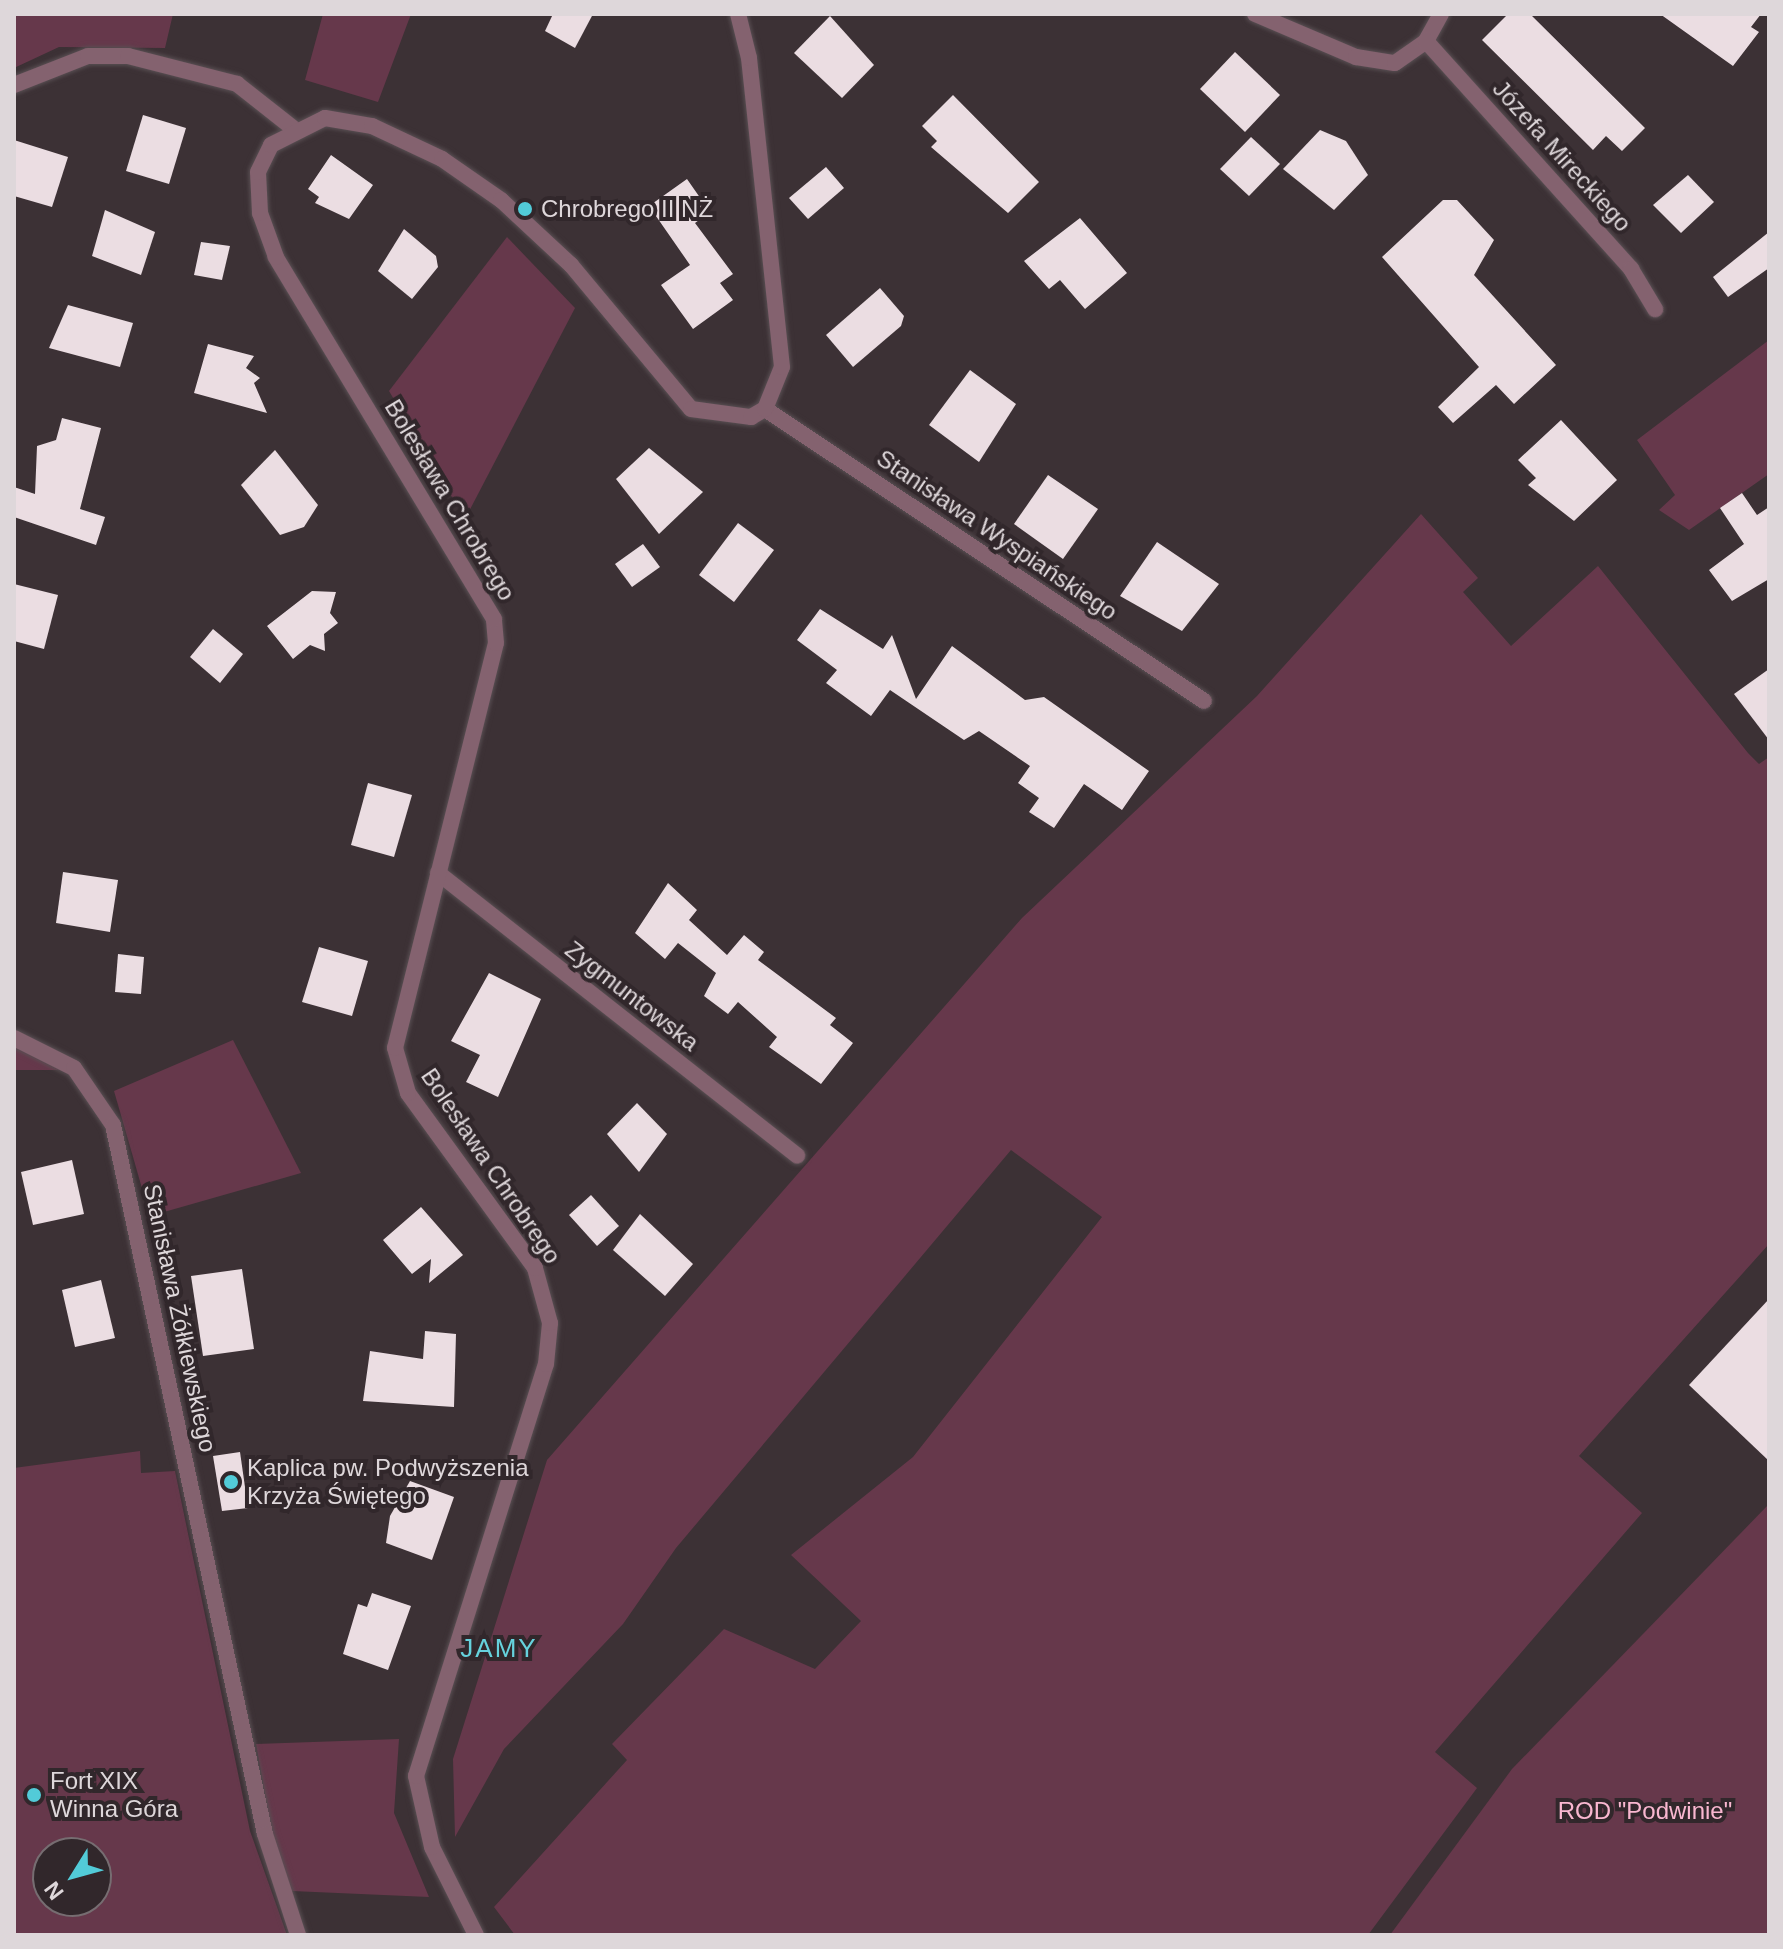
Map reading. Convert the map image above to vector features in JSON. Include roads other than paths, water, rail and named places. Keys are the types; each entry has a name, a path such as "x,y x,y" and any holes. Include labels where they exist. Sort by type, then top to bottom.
{"street":[{"path":"14,85 74,60 128,56 237,84 293,128 325,118 372,126 442,159 501,200 571,265 691,409 732,419 765,409 782,367 738,14"},
{"path":"1255,14 1382,61 1395,63 1426,41 1441,14"},
{"name":"Józefa Mireckiego","path":"1426,41 1631,269 1655,309"},
{"name":"Bolesława Chrobrego","path":"293,128 271,145 258,172 260,213 276,257 494,619 496,643 395,1048 399,1070 535,1268 550,1323 546,1364 416,1776 432,1847 476,1935"},
{"name":"Stanisława Wyspiańskiego","path":"765,409 1204,701"},
{"name":"Zygmuntowska","path":"438,873 797,1156"},
{"name":"Stanisława Żółkiewskiego","path":"14,1038 74,1068 113,1125 265,1834 298,1935"}],"place":[{"name":"Chrobrego II NŻ","path":"525,209"},
{"name":"Kaplica pw. Podwyższenia Krzyża Świętego","path":"231,1482"},
{"name":"Fort XIX Winna Góra","path":"34,1795"}],"district":[{"name":"JAMY","path":"499,1649"}],"park label":[{"name":"ROD \"Podwinie\"","path":"1645,1811"}]}
